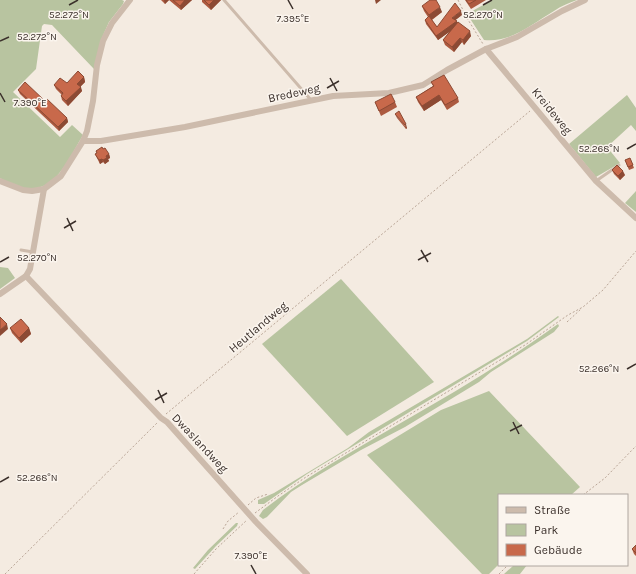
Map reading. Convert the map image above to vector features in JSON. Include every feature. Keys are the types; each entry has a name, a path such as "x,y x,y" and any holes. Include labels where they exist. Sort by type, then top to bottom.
{"street":[{"path":"0,181 23,190 44,189 61,176 83,141 87,131 93,101 97,65 103,41 112,23 130,0"},
{"name":"Bredeweg","path":"83,141 101,140 185,127 333,96 389,93 423,85 486,49 517,37 562,11 585,0"},
{"name":"Kreideweg","path":"486,49 596,180 636,218"},
{"path":"0,294 26,276 30,269 44,189"},
{"name":"Dwaslandweg","path":"26,276 166,422 251,516 307,574"}],"lane":[{"path":"224,0 311,100"},
{"path":"596,180 619,165"},
{"path":"21,250 34,252"}],"path":[{"path":"458,0 486,49"},
{"name":"Heutlandweg","path":"5,574 161,418 535,107"},
{"path":"567,322 582,307 603,290 636,251"},
{"path":"194,574 227,538 251,516 278,496 306,477 519,349 582,307"},
{"path":"584,494 605,478 636,446"},
{"path":"499,574 507,566"}],"green space":[{"path":"0,0 124,1 109,22 101,40 94,69 52,25 44,24 42,26 36,69 13,92 60,137 72,125 83,135 57,176 39,188 27,189 14,185 0,178"},
{"path":"492,0 577,0 568,3 512,36 503,39 484,40 467,14"},
{"path":"627,95 636,108 636,131 631,125 607,147 620,163 596,177 569,144"},
{"path":"636,191 636,212 625,203"},
{"path":"0,267 8,268 15,278 0,289"},
{"path":"341,279 434,382 347,436 262,344"},
{"path":"558,316 559,317 527,341 307,474 264,504 258,504 258,500 274,493 348,448 369,432 527,339"},
{"path":"558,324 559,326 554,332 491,372 479,382 405,427 361,450 291,492 267,517 263,519 259,516 263,510 312,475 480,376"},
{"path":"489,391 580,487 572,494 498,494 498,565 489,574 482,574 367,455 441,410"},
{"path":"236,523 238,523 237,526 195,569 193,568 208,550"},
{"path":"513,566 526,566 520,574 504,574"}],"building":[{"path":"173,0 185,0 180,6"},
{"path":"204,0 214,0 209,5"},
{"path":"430,0 436,0 440,7 429,15 422,6"},
{"path":"466,0 476,0 469,4"},
{"path":"455,3 461,11 452,18 457,21 436,36 425,20 429,16 437,27"},
{"path":"458,22 470,31 463,40 460,38 452,47 443,40"},
{"path":"78,71 84,77 77,84 81,87 66,101 61,96 63,93 54,85 60,78 67,83"},
{"path":"444,75 458,98 445,105 439,95 422,106 416,97 434,86 431,82"},
{"path":"25,82 45,101 47,99 67,118 58,127 18,90"},
{"path":"391,94 395,102 379,111 375,102"},
{"path":"399,111 406,124 405,125 395,114"},
{"path":"102,147 103,149 105,148 109,154 106,156 107,158 99,160 95,154 97,153 96,151"},
{"path":"630,158 633,165 628,167 625,160"},
{"path":"617,165 623,171 618,176 612,170"},
{"path":"0,317 7,324 0,330"},
{"path":"21,319 29,328 19,338 10,328"},
{"path":"636,545 636,553 632,549"}]}
